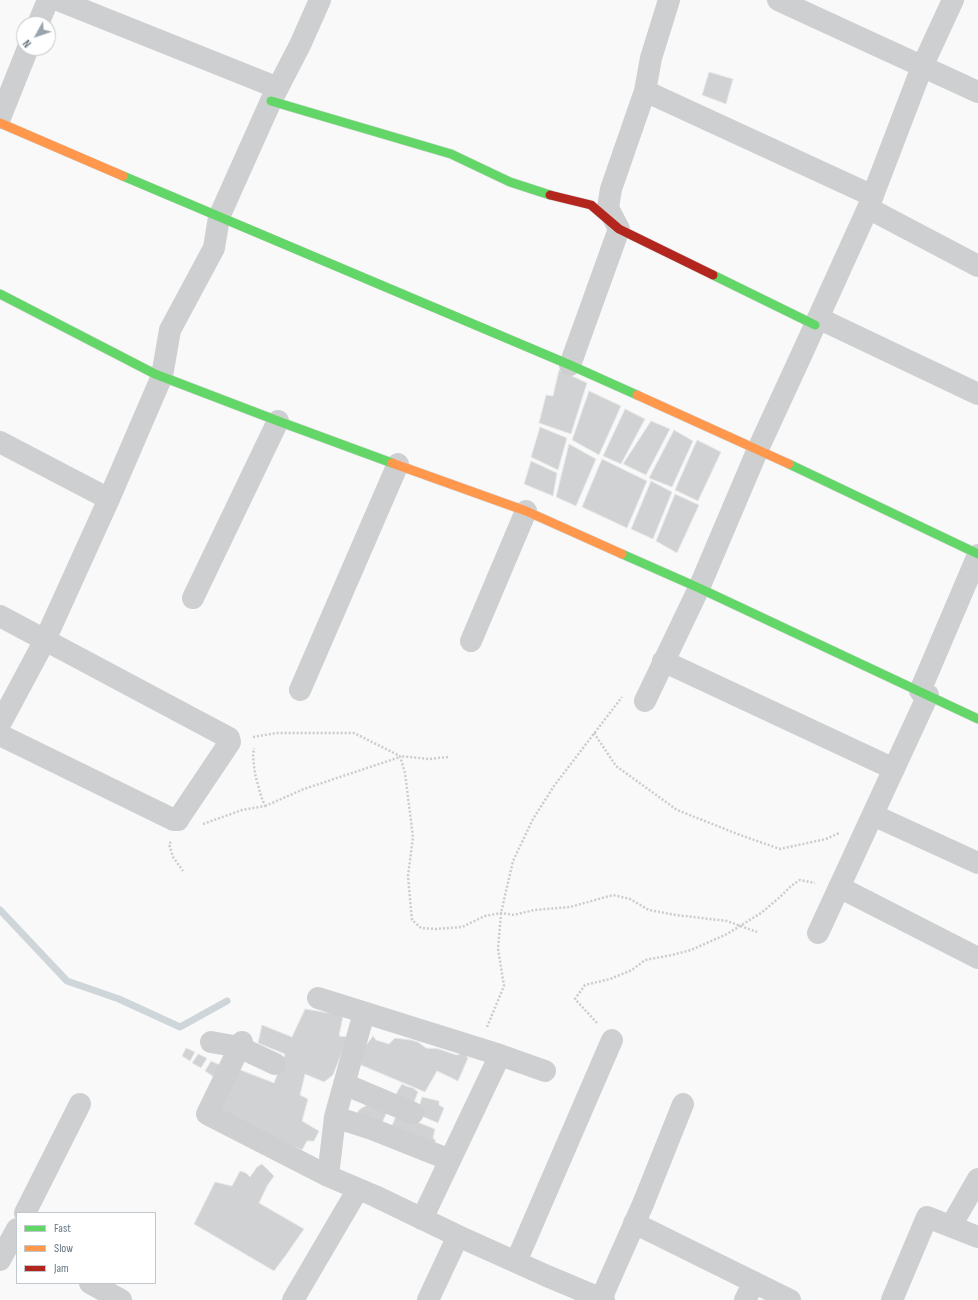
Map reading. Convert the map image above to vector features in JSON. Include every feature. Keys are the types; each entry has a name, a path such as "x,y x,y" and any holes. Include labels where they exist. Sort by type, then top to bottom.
{"street":[{"path":"41,16 48,0"},
{"path":"58,0 274,95 451,154 510,182 561,198 591,205 619,229 817,322 978,394"},
{"path":"0,724 45,640 109,499 162,376 170,330 214,248 219,217 274,95 300,45 320,0"},
{"path":"570,366 619,229 608,208 611,188 646,91 651,58 669,0"},
{"path":"778,0 978,92"},
{"path":"636,696 664,661 700,588 758,449 817,322 870,202 922,67 953,0"},
{"path":"25,56 0,116 219,217 570,366 758,449 978,554 894,769 818,933"},
{"path":"646,91 870,202 978,266"},
{"path":"0,294 162,376 278,421 526,511 700,588 978,719"},
{"path":"193,598 278,421"},
{"path":"0,442 109,499"},
{"path":"300,690 398,464"},
{"path":"471,641 526,511"},
{"path":"0,616 229,738 230,742 178,820 174,820 0,735"},
{"path":"664,661 894,769"},
{"path":"873,815 978,862"},
{"path":"839,887 978,958"},
{"path":"318,998 500,1055 544,1071"},
{"path":"328,1176 335,1117 364,1013"},
{"path":"516,1262 612,1040"},
{"path":"211,1042 240,1044 275,1064"},
{"path":"240,1044 207,1114 328,1176 596,1298 634,1223 683,1104"},
{"path":"422,1219 500,1055"},
{"path":"344,1084 413,1113"},
{"path":"26,1212 80,1104"},
{"path":"335,1117 379,1132 450,1160"},
{"path":"951,1226 978,1179"},
{"path":"293,1300 358,1189"},
{"path":"892,1300 928,1216 978,1237"},
{"path":"634,1223 750,1291 790,1300"},
{"path":"0,1260 11,1236"},
{"path":"428,1300 458,1236"},
{"path":"92,1284 121,1300"}],"path":[{"path":"478,1048 504,986 498,949 500,913 513,861 533,819 554,786 594,733 636,696"},
{"path":"230,742 277,733 354,733 400,756 429,759 448,757"},
{"path":"594,733 616,766 677,810 684,813 780,849 826,839 840,832"},
{"path":"254,737 253,757 259,789 265,806"},
{"path":"400,756 407,788 413,837 408,876 412,920 421,928 436,929 462,927 485,916 500,913 514,914 534,910 570,907 613,895 630,899 649,910 676,915 726,920 757,932"},
{"path":"202,824 242,810 265,806 304,790 400,756"},
{"path":"174,840 169,844 171,851 173,857 183,871"},
{"path":"612,1040 575,999 585,986 610,979 632,970 645,960 691,950 727,934 761,913 780,898 791,886 800,880 839,887"}],"building":[{"path":"709,72 733,79 726,104 702,95"},
{"path":"559,370 587,383 571,434 539,423 546,395 553,396"},
{"path":"589,391 621,406 599,455 572,440"},
{"path":"625,409 645,419 621,464 603,456"},
{"path":"651,421 670,429 646,475 623,464"},
{"path":"540,427 567,438 558,470 531,457"},
{"path":"674,430 693,441 672,487 649,478"},
{"path":"697,440 721,452 698,501 675,490"},
{"path":"569,444 596,459 576,506 556,497"},
{"path":"602,459 647,481 627,528 582,507"},
{"path":"531,461 557,473 553,496 524,484"},
{"path":"651,481 672,492 653,539 631,529"},
{"path":"675,494 699,505 677,553 656,541"},
{"path":"305,1009 329,1013 332,1010 343,1016 339,1036 348,1037 333,1075 324,1082 305,1074 300,1095 308,1099 302,1121 319,1131 314,1141 307,1141 302,1150 276,1139 218,1110 238,1069 274,1083 285,1054 258,1043 262,1025 292,1037"},
{"path":"373,1036 376,1040 389,1044 395,1038 411,1040 418,1042 426,1048 439,1049 456,1055 464,1053 468,1058 458,1081 437,1071 425,1092 361,1065 363,1049"},
{"path":"186,1048 195,1052 190,1061 182,1056"},
{"path":"198,1054 207,1058 201,1068 192,1063"},
{"path":"211,1061 220,1065 214,1077 205,1071"},
{"path":"402,1084 413,1088 418,1092 411,1110 394,1103 397,1092"},
{"path":"422,1097 439,1101 439,1105 444,1108 438,1123 417,1114"},
{"path":"367,1105 389,1108 380,1127 356,1114 360,1109"},
{"path":"397,1114 435,1129 433,1138 436,1141 433,1143 390,1130"},
{"path":"262,1164 274,1176 267,1186 259,1203 304,1229 274,1271 194,1224 215,1182 232,1186 240,1171 246,1173 250,1177 257,1167"}],"waterway":[{"path":"0,910 67,981 119,999 180,1027 227,1001"}],"traffic: fast":[{"path":"271,101 451,154 510,182 550,195"},
{"path":"123,176 570,365 637,395"},
{"path":"713,275 815,325"},
{"path":"0,294 155,374 392,463"},
{"path":"789,464 978,554"},
{"path":"622,554 699,588 978,719"}],"traffic: slow":[{"path":"0,123 123,176"},
{"path":"637,395 789,464"},
{"path":"392,463 526,511 622,554"}],"traffic: jam":[{"path":"550,195 591,205 619,229 713,275"}]}
